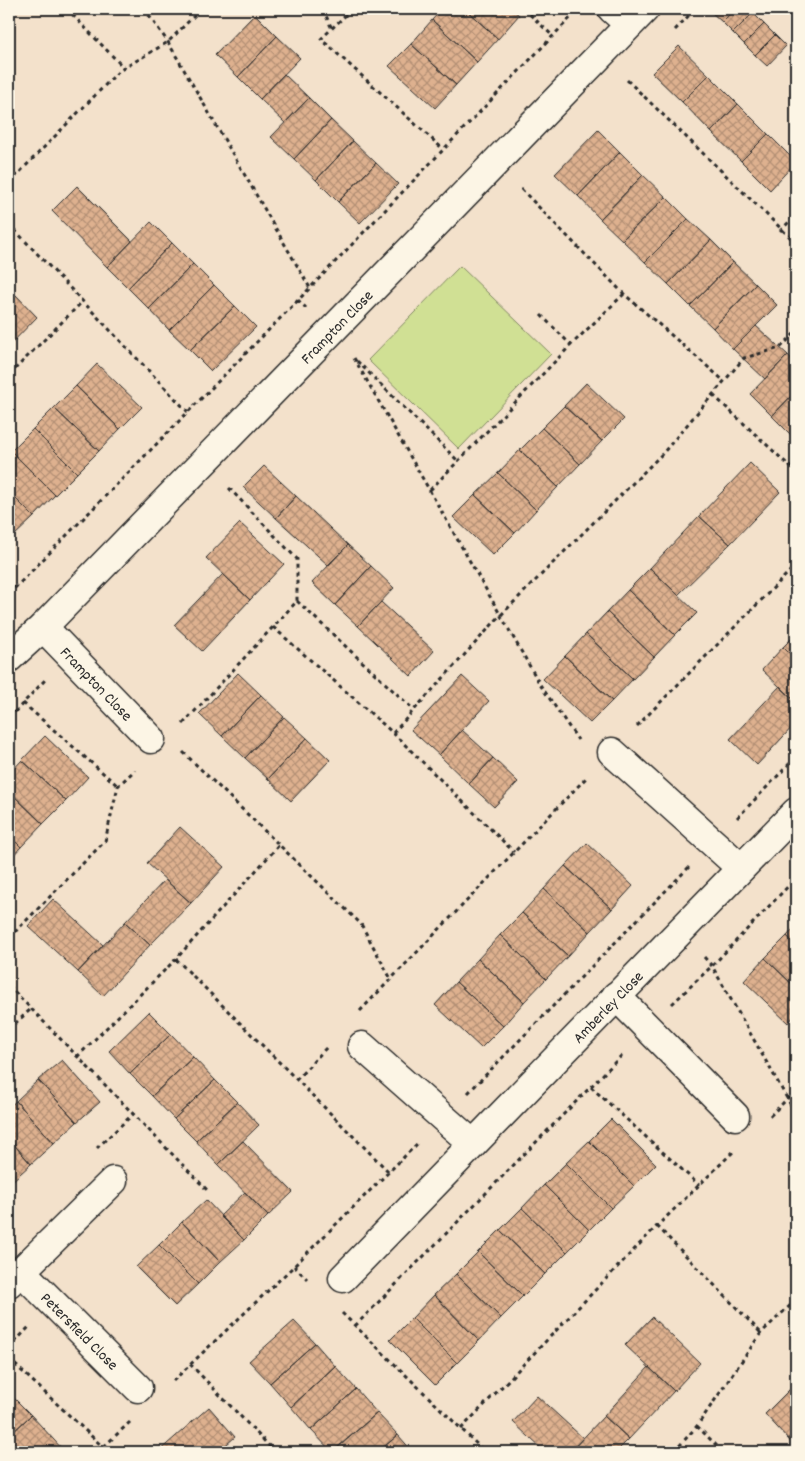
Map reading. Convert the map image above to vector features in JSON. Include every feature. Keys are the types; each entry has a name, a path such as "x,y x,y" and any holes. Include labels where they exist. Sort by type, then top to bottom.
{"street":[{"name":"Frampton Close","path":"9,658 43,628 329,333 629,14"},
{"name":"Frampton Close","path":"43,628 164,742"},
{"path":"604,760 741,868"},
{"name":"Amberley Close","path":"343,1278 796,812"},
{"path":"616,996 735,1116"},
{"path":"362,1046 473,1144"},
{"name":"Petersfield Close","path":"113,1181 15,1277 138,1388"}],"path":[{"path":"9,15 15,9"},
{"path":"67,9 124,68"},
{"path":"144,9 168,42 310,288"},
{"path":"9,183 124,68 168,42 201,9"},
{"path":"323,9 332,29"},
{"path":"352,9 321,39 443,149"},
{"path":"524,9 553,36"},
{"path":"9,594 310,288 579,9"},
{"path":"627,80 796,243"},
{"path":"521,189 624,294 724,382"},
{"path":"780,231 796,215"},
{"path":"9,224 188,412"},
{"path":"430,490 624,294"},
{"path":"9,375 82,301"},
{"path":"541,314 572,345"},
{"path":"393,733 500,616 663,453 744,358 780,348 796,332"},
{"path":"329,333 458,461"},
{"path":"354,358 541,686 604,760"},
{"path":"713,395 796,472"},
{"path":"357,1015 796,564"},
{"path":"297,601 414,710"},
{"path":"273,627 393,733 514,852"},
{"path":"23,702 118,786"},
{"path":"164,742 280,844 361,924 391,978"},
{"path":"77,1057 176,959 280,844"},
{"path":"355,1326 648,1028 712,966 796,878"},
{"path":"682,929 712,966 796,1114"},
{"path":"176,959 389,1172"},
{"path":"9,986 209,1192"},
{"path":"9,1029 31,1009"},
{"path":"296,1080 330,1044"},
{"path":"591,1086 699,1185"},
{"path":"767,1119 796,1090"},
{"path":"461,1429 656,1226 740,1146"},
{"path":"656,1226 761,1332"},
{"path":"294,1266 308,1280"},
{"path":"674,1452 697,1426 761,1332 796,1300"},
{"path":"335,1306 484,1452"},
{"path":"9,1359 103,1447"},
{"path":"190,1364 274,1452"},
{"path":"697,1426 724,1452"}],"green space":[{"path":"460,266 551,354 459,449 368,360"}],"building":[{"path":"442,9 465,9 498,39 477,62 432,20"},
{"path":"465,9 512,9 519,15 498,39"},
{"path":"714,9 735,9 722,22 711,12"},
{"path":"735,9 748,9 753,13 733,33 722,22"},
{"path":"753,13 764,24 744,44 733,33"},
{"path":"255,14 277,36 238,77 215,55"},
{"path":"432,20 477,62 456,85 411,44"},
{"path":"764,24 775,35 755,55 744,44"},
{"path":"775,35 786,46 767,66 755,55"},
{"path":"277,36 300,58 260,99 238,77"},
{"path":"411,44 456,85 435,108 389,66"},
{"path":"679,46 709,75 682,102 652,73"},
{"path":"284,74 309,98 285,123 260,99"},
{"path":"709,75 738,104 711,132 682,102"},
{"path":"309,98 331,120 294,159 271,137"},
{"path":"738,104 768,134 741,161 711,132"},
{"path":"331,120 353,141 316,180 294,159"},
{"path":"598,130 620,152 578,196 555,174"},
{"path":"768,134 796,162 770,190 741,161"},
{"path":"353,141 376,163 338,202 316,180"},
{"path":"620,152 643,175 600,219 578,196"},
{"path":"376,163 398,184 360,223 338,202"},
{"path":"643,175 666,197 622,240 600,219"},
{"path":"77,186 132,241 107,267 52,211"},
{"path":"666,197 688,219 645,262 622,240"},
{"path":"688,219 711,240 668,284 645,262"},
{"path":"151,222 172,243 128,288 107,267"},
{"path":"711,240 733,262 690,306 668,284"},
{"path":"172,243 193,264 149,309 128,288"},
{"path":"733,262 756,284 713,328 690,306"},
{"path":"193,264 214,285 169,330 149,309"},
{"path":"756,284 777,305 733,349 713,328"},
{"path":"214,285 235,306 190,350 169,330"},
{"path":"16,295 37,317 9,346 9,303"},
{"path":"235,306 256,327 211,371 190,350"},
{"path":"756,326 788,355 765,379 733,349"},
{"path":"788,355 796,364 796,391 772,416 750,394"},
{"path":"97,364 142,407 120,429 76,386"},
{"path":"586,383 624,419 602,441 564,406"},
{"path":"76,386 120,429 99,451 54,408"},
{"path":"796,391 796,436 794,438 772,416"},
{"path":"564,406 602,441 580,464 542,428"},
{"path":"54,408 99,451 77,473 33,429"},
{"path":"542,428 580,464 558,487 520,450"},
{"path":"33,429 77,473 55,495 11,451"},
{"path":"520,450 558,487 536,510 498,473"},
{"path":"11,451 55,495 34,517 9,492 9,454"},
{"path":"750,463 780,492 730,544 699,516"},
{"path":"264,466 296,496 276,518 243,487"},
{"path":"498,473 536,510 515,533 475,495"},
{"path":"9,492 34,517 12,538 9,535"},
{"path":"475,495 515,533 493,555 453,517"},
{"path":"296,496 348,545 328,565 276,518"},
{"path":"699,516 730,544 678,595 650,568"},
{"path":"240,523 284,564 250,600 206,558"},
{"path":"348,545 371,566 335,605 312,583"},
{"path":"371,566 394,588 358,626 335,605"},
{"path":"650,568 697,613 675,635 628,590"},
{"path":"223,574 250,600 202,651 174,625"},
{"path":"628,590 675,635 654,657 607,612"},
{"path":"381,602 434,651 411,676 358,626"},
{"path":"607,612 654,657 633,679 586,634"},
{"path":"586,634 633,679 612,701 565,656"},
{"path":"796,634 796,660 783,647"},
{"path":"783,647 796,660 796,702 762,670"},
{"path":"565,656 612,701 590,723 543,679"},
{"path":"238,673 261,695 222,736 199,714"},
{"path":"462,676 489,701 439,755 411,730"},
{"path":"780,686 796,702 796,723 757,765 730,739"},
{"path":"261,695 284,717 245,758 222,736"},
{"path":"284,717 307,738 268,779 245,758"},
{"path":"462,730 493,758 469,784 439,755"},
{"path":"45,736 88,777 66,801 22,760"},
{"path":"307,738 330,760 291,801 268,779"},
{"path":"493,758 518,782 494,807 469,784"},
{"path":"22,760 66,801 43,824 9,791 9,774"},
{"path":"9,791 43,824 21,847 9,835"},
{"path":"180,827 224,867 191,903 147,863"},
{"path":"9,835 21,847 9,860"},
{"path":"587,843 633,886 612,909 565,866"},
{"path":"565,866 612,909 590,932 544,889"},
{"path":"165,880 191,903 150,945 125,922"},
{"path":"544,889 590,932 568,956 522,913"},
{"path":"53,899 103,945 78,972 28,926"},
{"path":"522,913 568,956 546,979 500,935"},
{"path":"125,922 150,945 103,996 78,972"},
{"path":"796,926 796,945 787,936"},
{"path":"500,935 546,979 524,1002 478,959"},
{"path":"787,936 796,945 796,988 765,958"},
{"path":"765,958 796,988 796,1014 788,1023 744,981"},
{"path":"478,959 524,1002 503,1026 456,982"},
{"path":"456,982 503,1026 481,1048 435,1005"},
{"path":"149,1012 171,1034 130,1074 109,1051"},
{"path":"171,1034 193,1057 152,1096 130,1074"},
{"path":"193,1057 215,1080 174,1119 152,1096"},
{"path":"62,1060 100,1102 77,1122 38,1080"},
{"path":"38,1080 77,1122 54,1143 16,1101"},
{"path":"215,1080 237,1102 196,1141 174,1119"},
{"path":"16,1101 54,1143 31,1164 9,1139 9,1107"},
{"path":"237,1102 259,1125 218,1165 196,1141"},
{"path":"611,1119 656,1164 634,1186 589,1141"},
{"path":"9,1139 31,1164 9,1184"},
{"path":"243,1141 293,1192 268,1216 218,1165"},
{"path":"589,1141 634,1186 611,1208 566,1163"},
{"path":"566,1163 611,1208 589,1230 544,1185"},
{"path":"544,1185 589,1230 567,1252 522,1208"},
{"path":"245,1192 268,1216 244,1240 220,1216"},
{"path":"206,1200 244,1240 220,1262 182,1222"},
{"path":"522,1208 567,1252 545,1274 500,1230"},
{"path":"182,1222 220,1262 198,1284 159,1245"},
{"path":"500,1230 545,1274 523,1296 478,1252"},
{"path":"159,1245 198,1284 175,1306 136,1267"},
{"path":"478,1252 523,1296 501,1318 456,1274"},
{"path":"456,1274 501,1318 479,1341 434,1295"},
{"path":"434,1295 479,1341 457,1363 412,1318"},
{"path":"652,1317 700,1363 674,1391 625,1345"},
{"path":"412,1318 457,1363 435,1385 390,1340"},
{"path":"294,1321 315,1343 270,1383 249,1361"},
{"path":"315,1343 335,1366 291,1407 270,1383"},
{"path":"335,1366 356,1389 311,1430 291,1407"},
{"path":"649,1367 674,1391 629,1439 604,1416"},
{"path":"796,1383 796,1430 788,1439 765,1414"},
{"path":"356,1389 377,1413 332,1452 311,1430"},
{"path":"9,1393 31,1415 9,1436"},
{"path":"537,1396 583,1438 570,1452 545,1452 513,1422"},
{"path":"209,1407 235,1437 218,1452 158,1452"},
{"path":"377,1413 398,1435 378,1452 333,1452"},
{"path":"31,1415 65,1452 20,1452 9,1440 9,1436"},
{"path":"604,1416 629,1439 616,1452 570,1452"},
{"path":"796,1430 796,1448 788,1439"},
{"path":"398,1435 413,1452 378,1452"}]}
